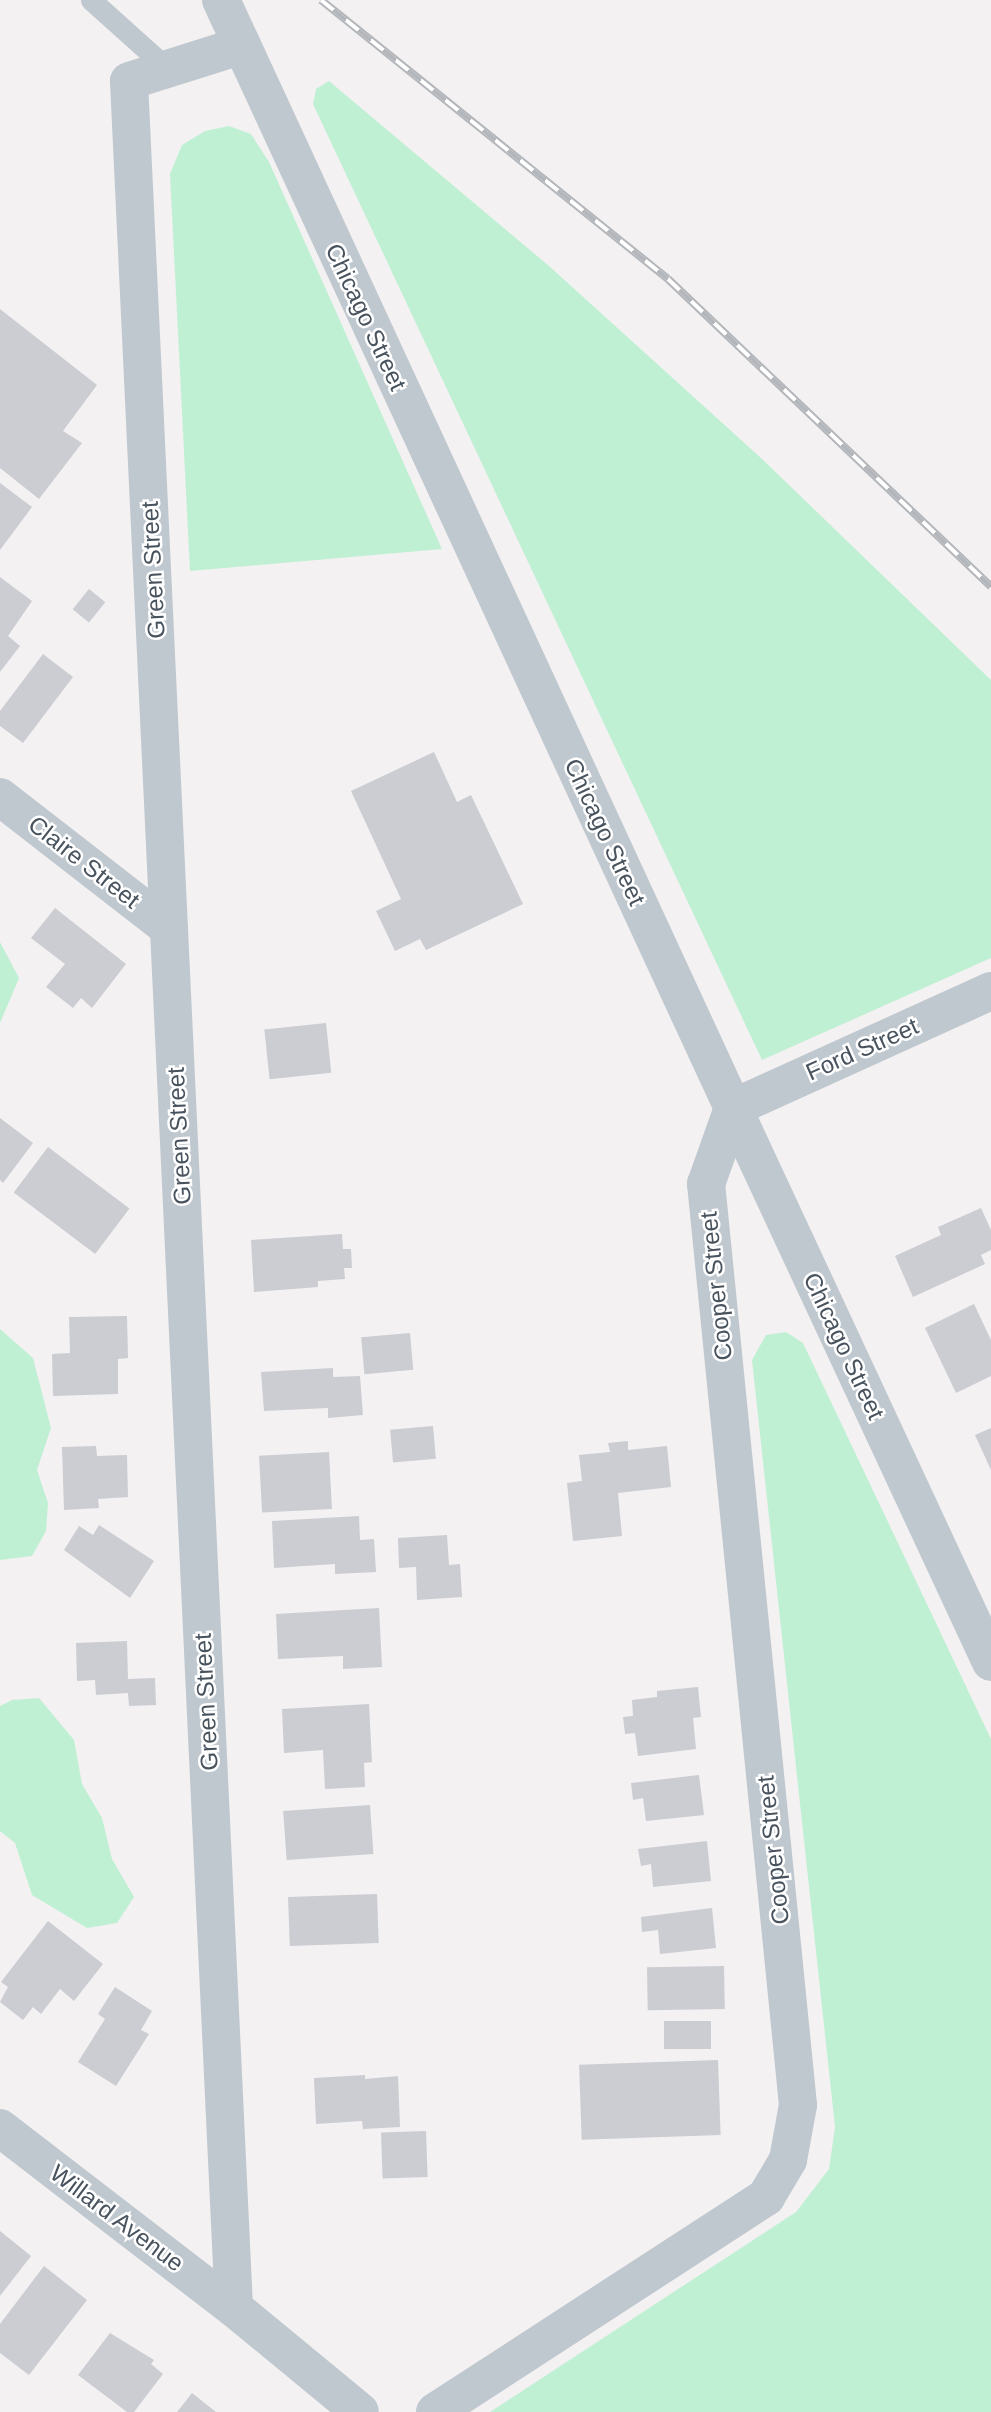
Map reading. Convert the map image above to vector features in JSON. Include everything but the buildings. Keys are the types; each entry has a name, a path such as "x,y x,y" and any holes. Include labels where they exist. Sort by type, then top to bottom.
{"street":[{"name":"Chicago Street","path":"221,0 991,1662"},
{"name":"Green Street","path":"234,2308 129,81 240,46"},
{"name":"Claire Street","path":"0,797 169,928"},
{"name":"Ford Street","path":"733,1108 991,991"},
{"name":"Cooper Street","path":"435,2412 766,2197 788,2160 799,2105 706,1184 733,1108"},
{"name":"Willard Avenue","path":"0,2128 234,2308 355,2410"}],"lane":[{"path":"91,0 168,69"}],"green space":[{"path":"329,81 549,266 761,458 991,680 991,958 762,1060 313,104 316,89"},
{"path":"229,126 251,134 269,162 442,549 190,571 170,174 182,145 205,131"},
{"path":"0,942 19,978 0,1023"},
{"path":"0,1329 33,1358 51,1428 37,1470 48,1503 46,1531 32,1556 0,1560"},
{"path":"786,1332 803,1343 991,1739 991,2412 490,2412 796,2212 829,2169 835,2127 752,1360 766,1335"},
{"path":"39,1698 74,1740 82,1784 102,1818 112,1859 134,1897 117,1923 87,1928 32,1895 15,1843 0,1831 0,1706 12,1700"}],"railway":[{"path":"321,0 668,279 991,587"}]}
